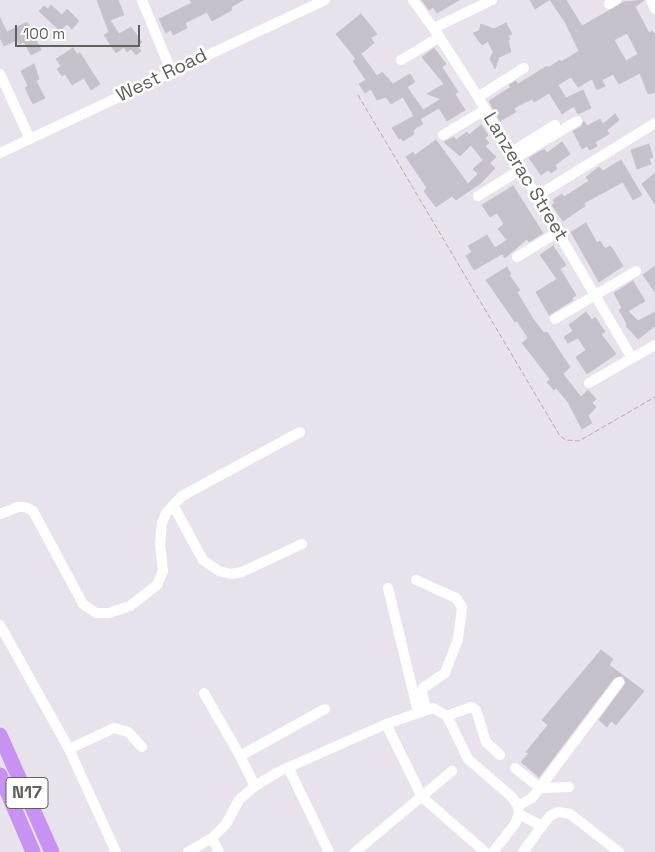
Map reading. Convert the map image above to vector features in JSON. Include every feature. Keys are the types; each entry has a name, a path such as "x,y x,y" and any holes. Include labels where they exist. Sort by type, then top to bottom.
{"highway":[{"name":"N17","path":"0,735 52,852"},
{"name":"N17","path":"0,775 33,852"}],"street":[{"path":"142,0 171,71"},
{"name":"West Road","path":"0,152 325,0"},
{"name":"Lanzerac Street","path":"413,0 434,28 478,97 632,358"},
{"path":"434,28 492,0"},
{"path":"651,0 655,8"},
{"path":"401,60 440,37"},
{"path":"478,97 524,68"},
{"path":"0,74 30,139"},
{"path":"443,135 485,110"},
{"path":"512,156 577,121"},
{"path":"537,196 655,124"},
{"path":"512,156 556,125"},
{"path":"478,196 520,170"},
{"path":"517,257 558,232"},
{"path":"555,319 636,271"},
{"path":"589,383 655,345"},
{"path":"0,514 18,507 25,507 33,511 83,604 96,613 130,606 157,585 163,571 160,544 162,523 173,505 192,488 300,432"},
{"path":"173,505 203,560 219,571 231,574 242,572 302,544"},
{"path":"416,580 456,598 462,607 458,639 446,673 423,688 422,710"},
{"path":"388,588 422,710"},
{"path":"0,624 69,749 116,852"},
{"path":"494,852 515,824 519,810 540,788 620,682"},
{"path":"204,692 240,756 254,786"},
{"path":"447,716 471,707 476,710 486,742 500,755"},
{"path":"188,852 212,838 226,824 239,800 254,786 288,768 386,724 422,710 433,708 447,716 468,759 512,797 519,810 542,826"},
{"path":"240,756 325,709"},
{"path":"386,724 422,797 485,852"},
{"path":"69,749 114,728 128,732 142,747"},
{"path":"288,768 329,852"},
{"path":"515,768 540,788 569,787"},
{"path":"355,852 452,771"},
{"path":"523,852 550,816 558,812 570,814 619,852"},
{"path":"212,838 219,852"}],"path":[{"path":"358,95 560,436 566,440 578,441 655,397"}],"building":[{"path":"97,0 118,0 124,15 110,20 119,34 131,27 142,42 137,46 141,51 136,55 131,49 127,52 124,47 116,53 104,35 109,32"},
{"path":"190,0 243,0 231,7 232,10 212,21 207,12 185,23 187,28 173,35 171,30 166,33 159,19 192,3"},
{"path":"422,0 459,0 437,13 433,7 429,10"},
{"path":"530,0 549,0 535,9"},
{"path":"550,0 566,0 582,26 624,2 644,0 635,7 649,33 652,31 655,34 655,92 648,94 640,73 619,84 613,74 602,80 605,86 597,90 592,79 578,87 571,77 558,85 566,98 583,90 591,108 578,114 574,106 562,114 549,93 534,102 532,99 514,108 516,112 500,121 489,101 511,87 509,85 516,81 518,84 547,66 548,68 560,60 561,62 579,51 565,22","holes":["627,33 638,54 626,61 614,40"]},
{"path":"51,5 62,15 67,9 79,21 72,29 67,24 60,31 39,11 44,6 48,9"},
{"path":"361,14 377,34 371,38 374,43 361,54 377,76 382,72 393,84 410,74 415,82 407,87 423,110 441,99 427,94 444,84 422,57 434,48 446,64 442,67 458,92 455,94 465,110 447,121 439,108 420,119 423,124 413,131 414,134 403,141 401,138 399,139 392,128 414,116 403,97 391,104 386,97 377,100 371,89 365,93 359,84 366,80 353,61 356,59 336,34"},
{"path":"0,18 7,32 27,22 41,50 31,55 24,42 19,44 17,40 4,46 0,38"},
{"path":"506,23 512,34 508,36 511,52 499,57 495,69 490,59 493,52 488,41 482,45 473,33 479,31 481,24 494,29"},
{"path":"73,48 77,54 80,53 100,84 91,90 84,78 72,85 65,74 62,76 57,69 61,66 56,59"},
{"path":"34,64 39,79 36,81 45,98 33,104 25,88 28,86 21,71"},
{"path":"615,114 619,120 607,130 609,134 595,142 597,146 590,150 587,146 582,149 573,131 581,127 584,121 587,126 600,119 603,124"},
{"path":"481,125 488,135 485,138 489,143 485,146 496,157 490,163 495,168 481,183 456,200 452,196 436,207 424,191 427,188 406,157 413,152 415,155 436,140 468,184 478,174 473,169 483,160 471,145 460,156 444,142 454,137 456,140 467,132 469,135"},
{"path":"562,142 570,154 555,165 557,169 551,173 548,170 541,175 529,158 544,149 547,153"},
{"path":"649,144 653,157 649,159 651,164 637,169 631,150"},
{"path":"621,160 642,195 633,200 623,182 584,203 585,206 563,221 552,205 555,203 553,200 562,194 564,197 589,181 586,177 599,167 603,171"},
{"path":"655,173 655,204 642,184"},
{"path":"513,186 543,233 529,242 527,239 505,258 502,254 474,270 466,256 472,252 468,246 487,235 495,248 507,240 498,229 504,224 497,213 490,217 482,205"},
{"path":"586,223 597,243 600,241 605,249 610,246 623,266 599,282 571,232"},
{"path":"553,246 566,265 560,269 576,295 572,298 573,300 549,315 536,292 557,279 540,255"},
{"path":"655,266 655,292 643,275"},
{"path":"507,267 511,274 509,275 520,290 517,292 533,319 544,333 547,332 570,367 563,374 581,397 588,390 596,399 592,403 596,407 588,416 592,423 582,429 568,402 556,388 554,390 547,382 550,379 522,343 528,338 486,280"},
{"path":"633,281 645,301 628,311 638,321 655,312 655,326 638,339 626,326 627,324 619,310 622,308 614,293"},
{"path":"586,312 592,320 595,317 605,332 601,334 616,354 587,374 576,357 586,350 578,338 568,343 564,337 573,331 569,325"},
{"path":"601,650 613,659 609,665 644,691 616,725 611,721 607,727 599,720 626,683 623,676 614,678 539,777 521,762 529,753 526,752 548,725 542,720"}]}
